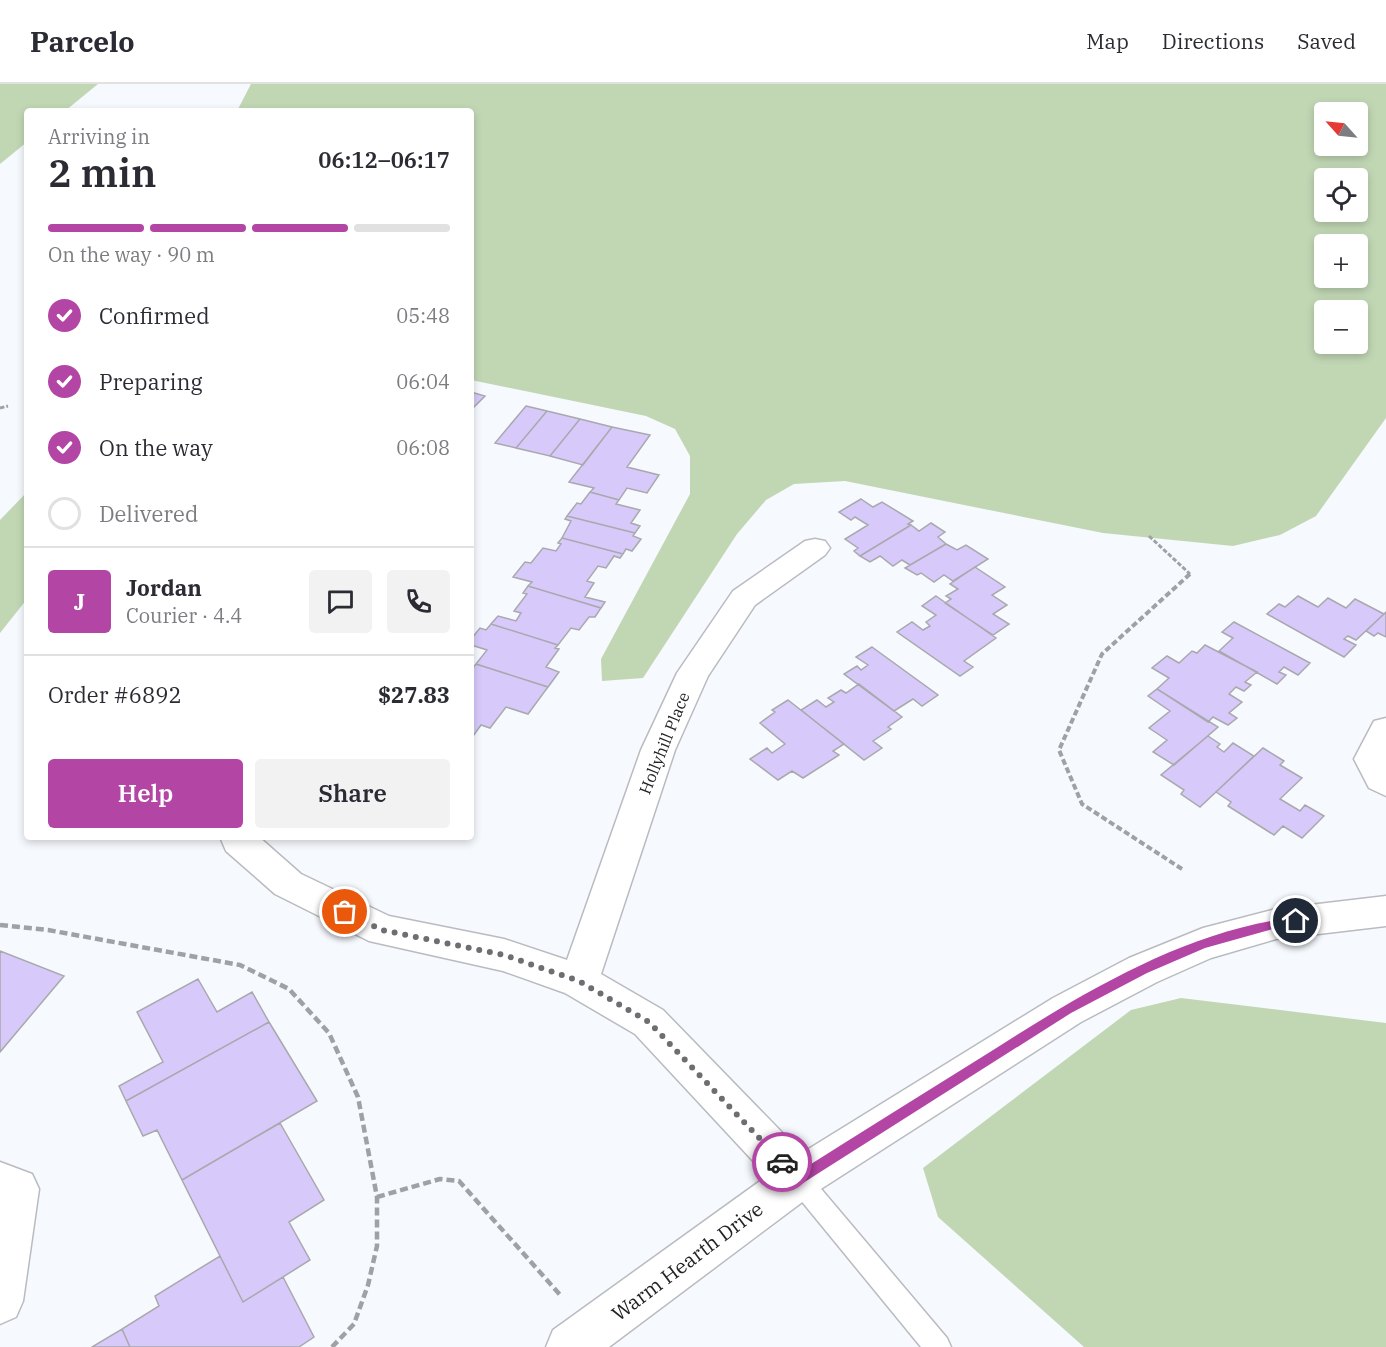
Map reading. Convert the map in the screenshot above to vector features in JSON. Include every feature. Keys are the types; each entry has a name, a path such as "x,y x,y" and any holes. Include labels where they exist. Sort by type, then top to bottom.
{"street":[{"name":"Hollyhill Place","path":"579,981 658,750 693,673 744,598 815,548"},
{"path":"1386,730 1371,759 1381,779 1386,783"},
{"path":"239,840 288,884 382,930 504,955 579,981 649,1022 798,1179"},
{"name":"Warm Hearth Drive","path":"582,1339 798,1179 1067,1010 1143,970 1203,944 1276,924 1386,911"},
{"path":"0,1183 17,1189 0,1302"}],"lane":[{"path":"798,1179 938,1347"}],"path":[{"path":"0,408 8,406"},
{"path":"1149,536 1190,574 1102,654 1059,750 1082,804 1182,869"},
{"path":"0,925 48,930 240,965 289,989 329,1033 358,1097 377,1197 377,1246 368,1285 354,1324 332,1347"},
{"path":"377,1197 440,1179 459,1181 582,1339"}],"green space":[{"path":"0,84 98,84 69,108 24,108 24,144 0,164"},
{"path":"251,84 1386,84 1386,418 1316,516 1280,535 1233,546 1103,533 845,481 794,484 766,500 737,534 643,678 602,681 601,659 690,494 690,456 675,429 646,416 474,381 474,108 239,108"},
{"path":"24,495 24,603 0,633 0,520"},
{"path":"1181,998 1386,1023 1386,1347 1084,1347 938,1217 923,1168 1131,1010"}],"building":[{"path":"474,393 485,396 474,407"},
{"path":"526,406 547,411 516,448 495,443"},
{"path":"547,411 580,419 550,456 516,448"},
{"path":"580,419 612,427 583,465 550,456"},
{"path":"612,427 650,435 627,467 659,475 647,493 627,488 619,500 590,492 594,488 569,482"},
{"path":"590,492 619,500 616,504 640,510 631,523 640,526 635,533 567,516 577,503 581,504"},
{"path":"861,499 873,507 882,502 913,521 908,524 911,525 860,556 854,551 858,548 845,539 868,525 855,517 851,520 839,512"},
{"path":"567,516 635,533 633,536 641,539 632,551 626,549 623,554 562,538 571,521 565,519"},
{"path":"931,523 945,532 938,537 946,544 910,565 902,560 893,566 880,556 870,562 860,556 911,525 919,531"},
{"path":"562,538 623,554 620,558 614,556 606,568 598,566 587,581 594,583 585,597 605,602 601,608 528,586 532,582 513,577 525,562 531,563 543,548 556,551"},
{"path":"946,544 957,550 966,545 988,559 953,581 944,575 934,582 921,573 917,575 905,568"},
{"path":"975,567 1005,587 992,595 1007,605 993,614 1009,624 993,635 945,603 951,599 946,596 958,589 950,584"},
{"path":"528,586 601,608 595,617 589,617 579,630 571,628 558,645 491,624 498,616 516,621 521,613 514,611 527,594 523,593"},
{"path":"936,596 996,638 964,661 973,667 960,676 897,632 912,622 923,630 930,626 926,622 936,615 922,606"},
{"path":"1298,596 1318,607 1328,598 1346,608 1355,599 1384,614 1356,640 1348,636 1344,639 1356,645 1344,657 1267,614 1279,604 1285,607"},
{"path":"1386,612 1386,637 1378,633 1374,636 1366,631"},
{"path":"1234,622 1310,663 1298,675 1284,667 1279,672 1286,675 1277,684 1219,651 1233,638 1222,632"},
{"path":"491,624 558,645 555,648 559,649 546,667 559,672 548,687 476,664 487,650 474,646 474,635 480,628 486,630"},
{"path":"1205,645 1257,672 1245,682 1251,685 1244,691 1236,687 1229,694 1242,702 1229,713 1237,718 1228,725 1213,717 1208,722 1157,689 1169,678 1152,668 1167,656 1179,663 1192,651 1197,653"},
{"path":"872,647 938,695 922,706 913,699 894,711 844,674 857,666 861,670 868,665 856,657"},
{"path":"476,664 548,687 528,714 506,707 490,728 481,725 474,735 474,666"},
{"path":"859,684 902,717 888,727 891,729 873,741 882,748 864,760 801,710 817,700 826,707 834,702 828,698 841,690 846,693"},
{"path":"1157,689 1218,727 1174,765 1153,752 1167,740 1149,728 1170,711 1148,696"},
{"path":"788,700 844,744 833,751 839,755 803,778 792,771 778,780 750,759 767,748 772,753 785,744 760,723 775,712 772,710"},
{"path":"1208,736 1220,744 1217,747 1224,752 1233,743 1254,756 1200,807 1181,794 1184,790 1161,775"},
{"path":"1263,748 1284,761 1280,765 1302,778 1280,799 1300,811 1305,805 1324,816 1302,838 1283,826 1274,835 1228,806 1231,802 1216,792"},
{"path":"0,951 64,976 0,1052"},
{"path":"198,979 217,1012 252,992 269,1022 126,1101 119,1086 163,1062 137,1012"},
{"path":"269,1022 317,1101 182,1180 157,1130 143,1136 126,1101"},
{"path":"280,1123 324,1200 289,1222 310,1260 243,1302 182,1180"},
{"path":"220,1256 243,1302 283,1277 314,1337 299,1347 130,1347 122,1329 159,1306 155,1296"},
{"path":"122,1329 130,1347 92,1347"}],"way so far":[{"path":"345,912 382,930 504,955 579,981 649,1022 782,1162"}],"route":[{"path":"782,1162 798,1179 1067,1010 1143,970 1203,944 1276,924 1296,921"}]}
